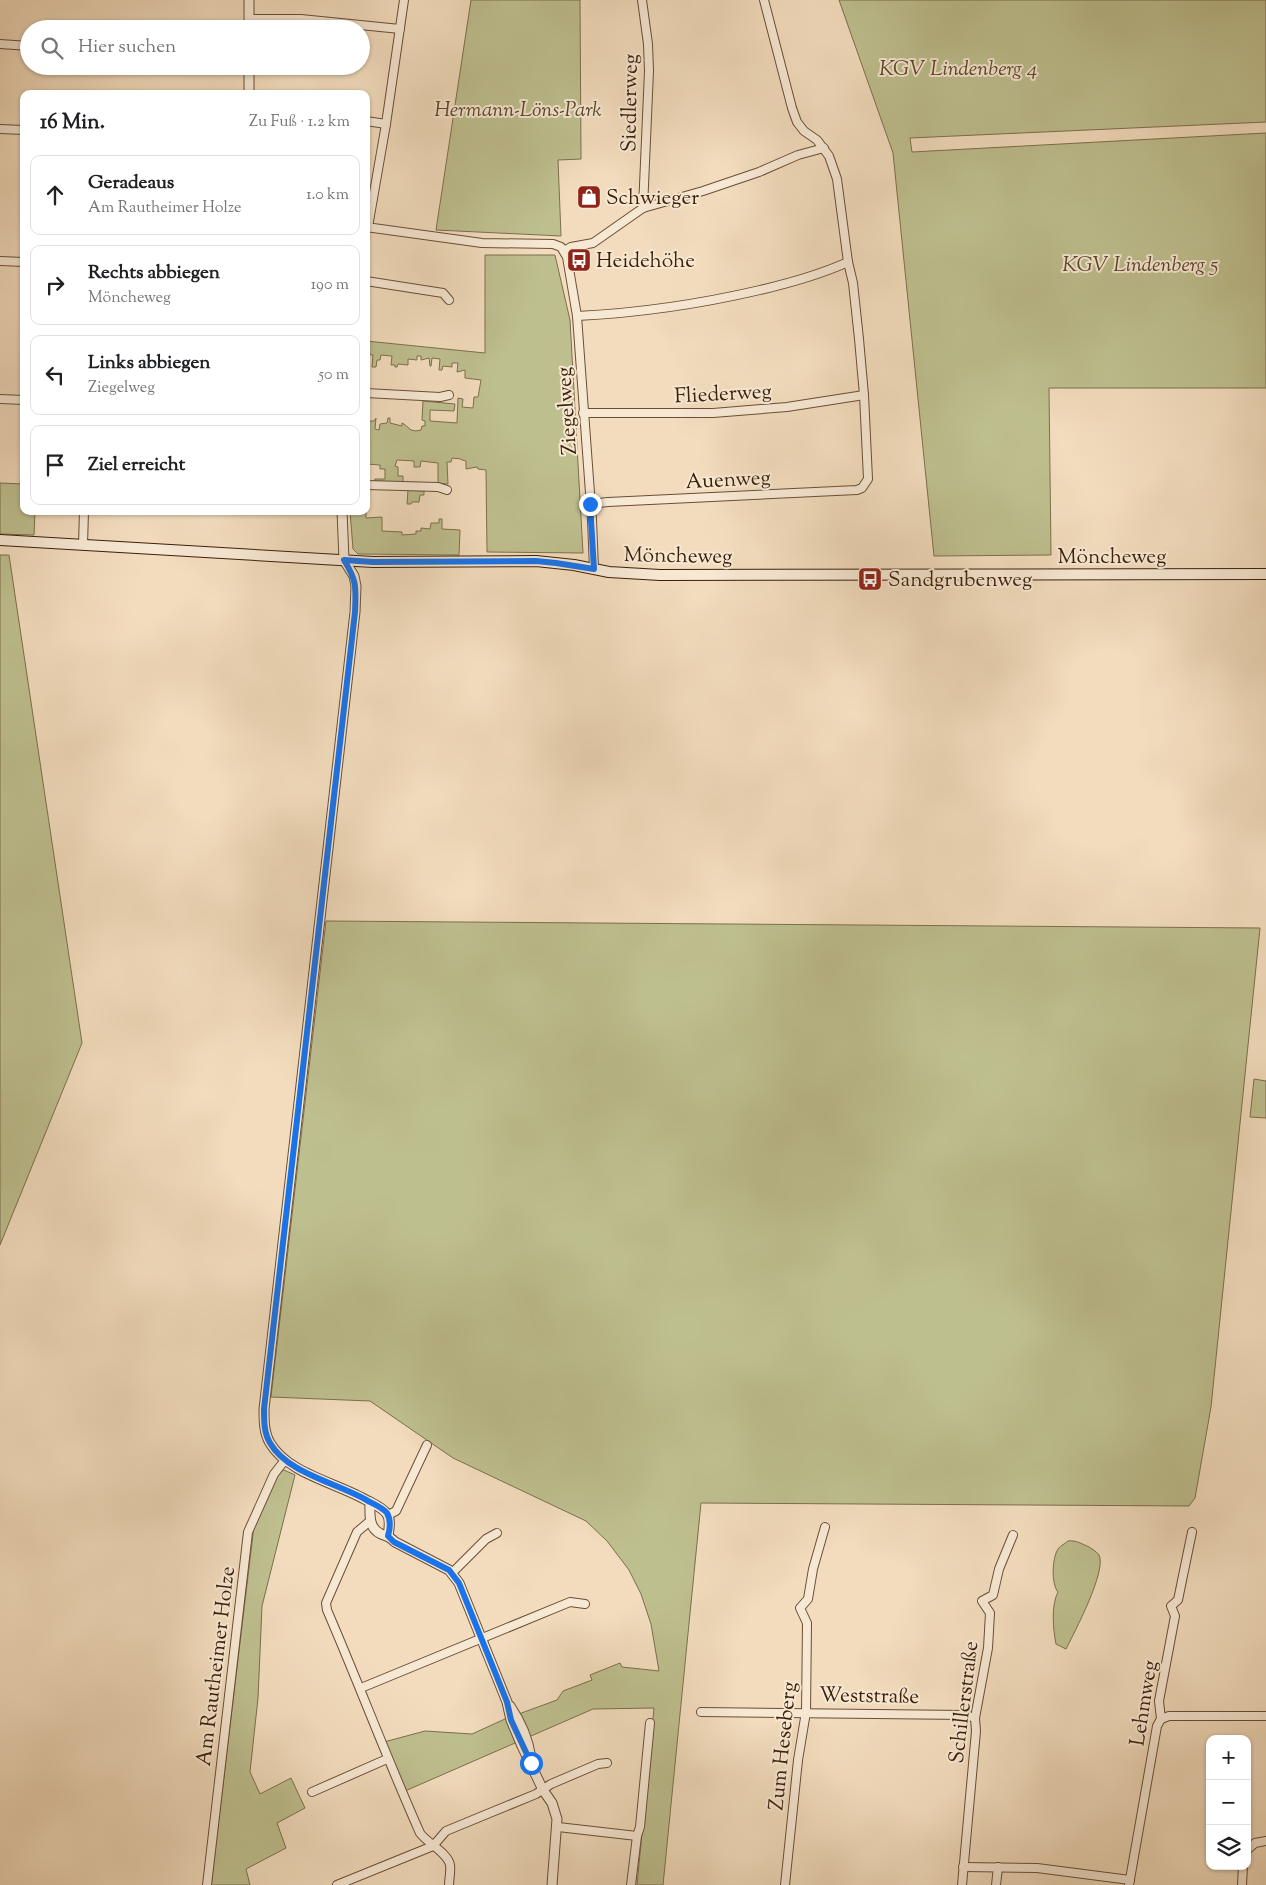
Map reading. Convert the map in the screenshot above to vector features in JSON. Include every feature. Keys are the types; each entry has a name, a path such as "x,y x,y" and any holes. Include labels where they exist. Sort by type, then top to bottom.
{"main road":[{"name":"Möncheweg","path":"0,540 373,562 536,561 628,574 660,575 1266,574"}],"street":[{"path":"249,0 249,19 311,20"},
{"path":"370,211 386,124 404,0"},
{"name":"Siedlerweg","path":"642,0 648,44 649,70 643,208"},
{"path":"764,0 789,100 797,122 824,148 833,164 853,284 864,395"},
{"path":"370,26 400,29"},
{"path":"0,44 20,45"},
{"path":"249,75 249,90"},
{"path":"370,122 386,124"},
{"path":"0,129 20,130"},
{"path":"370,227 482,244 553,244 561,247 564,251 571,247 592,243 643,208 703,191 759,172 804,152 824,148"},
{"name":"Ziegelweg","path":"564,251 570,268 577,316 594,569"},
{"path":"0,260 20,262"},
{"path":"577,316 658,310 701,302 807,278 848,262"},
{"path":"370,282 443,292 449,300"},
{"path":"370,393 440,397 449,395"},
{"name":"Fliederweg","path":"583,413 721,413 787,407 864,395"},
{"name":"Auenweg","path":"590,504 857,490 865,484 868,478 864,395"},
{"path":"0,399 20,400"},
{"path":"370,485 438,487 447,490"},
{"path":"83,545 84,515"},
{"path":"342,515 344,560 354,576 356,586 355,612 264,1409 266,1434 269,1442 285,1460 304,1471 358,1495 388,1515 390,1527 388,1536"},
{"path":"388,1515 396,1511 427,1445"},
{"name":"Am Rautheimer Holze","path":"207,1885 248,1532 274,1474 285,1460"},
{"path":"370,1502 370,1522 376,1531 452,1573 459,1583 507,1702 518,1718 529,1743 531,1763 555,1811 558,1827 552,1885"},
{"path":"370,1522 357,1532 326,1603 327,1610 361,1688 387,1759 420,1833 426,1841 447,1857 450,1865 449,1885"},
{"name":"Zum Heseberg","path":"784,1885 798,1760 806,1712 807,1623 800,1608 808,1600 825,1527"},
{"name":"Lehmweg","path":"1130,1883 1157,1726 1161,1719 1159,1702 1175,1616 1171,1606 1178,1600 1192,1532"},
{"path":"452,1573 486,1539 497,1533"},
{"name":"Schillerstraße","path":"962,1885 976,1731 975,1718 988,1648 990,1613 982,1601 993,1595 999,1569 1014,1535"},
{"path":"361,1688 570,1602 585,1604"},
{"name":"Weststraße","path":"702,1712 965,1715 975,1718"},
{"path":"1161,1719 1169,1716 1266,1716"},
{"path":"632,1885 637,1836 640,1827 650,1723"},
{"path":"312,1792 387,1759"},
{"path":"337,1885 433,1846 446,1831 536,1794 551,1784 589,1767 607,1763"},
{"path":"558,1827 637,1836"},
{"path":"1251,1846 1255,1843 1266,1841"},
{"path":"963,1867 1038,1868 1130,1883"},
{"path":"996,1885 998,1867"},
{"path":"1242,1885 1243,1870"}],"green space":[{"name":"Hermann-Löns-Park","path":"471,0 580,0 581,159 558,160 561,236 436,230"},
{"name":"KGV Lindenberg 5","path":"839,0 1266,0 1266,122 910,138 912,152 1266,133 1266,388 1049,388 1051,555 934,556 893,153"},
{"path":"485,255 555,255 570,320 583,553 487,552 486,470 478,469 477,467 466,469 466,461 461,459 452,458 451,462 447,462 448,484 438,483 438,463 421,461 420,467 414,467 414,461 397,460 395,466 398,467 398,476 403,476 403,482 375,481 375,479 385,479 385,469 380,469 380,465 370,464 370,421 374,421 376,418 375,429 379,430 380,424 387,423 388,418 390,418 390,423 402,426 402,423 411,430 421,430 422,426 425,426 425,421 422,420 423,401 455,404 454,411 430,410 430,421 457,423 458,398 463,399 462,407 473,408 474,397 478,397 481,380 465,378 465,370 457,372 458,363 452,363 452,367 443,366 442,370 439,370 440,359 432,358 430,366 429,358 421,360 421,356 417,356 417,360 408,359 408,365 398,364 395,367 395,365 391,365 392,356 381,355 380,360 377,360 376,367 372,367 373,355 370,355 370,341 485,353"},
{"path":"0,483 20,484 20,515 35,515 34,535 0,534"},
{"path":"408,490 424,491 424,495 420,495 419,502 407,504"},
{"path":"350,515 366,515 366,518 382,517 382,531 402,532 402,535 416,534 416,531 421,531 421,528 430,529 431,523 439,523 439,519 442,519 442,529 460,530 459,555 358,554 353,549"},
{"path":"0,555 9,555 82,1043 0,1245"},
{"path":"326,921 1260,928 1211,1407 1195,1498 1189,1506 701,1503 663,1885 637,1885 654,1708 593,1709 405,1791 384,1742 425,1731 472,1734 505,1719 557,1700 563,1691 592,1680 590,1675 620,1663 622,1667 659,1671 651,1624 641,1594 629,1570 607,1541 586,1521 453,1458 370,1401 271,1397"},
{"path":"1254,1079 1266,1081 1266,1118 1250,1117"},
{"path":"284,1470 295,1475 262,1606 258,1698 250,1772 260,1794 291,1778 305,1808 277,1823 286,1848 246,1869 250,1885 211,1885 254,1526 275,1477"},
{"path":"1068,1541 1078,1542 1093,1550 1099,1555 1100,1563 1094,1588 1066,1649 1056,1644 1055,1638 1053,1624 1058,1592 1054,1583 1053,1571 1054,1558 1058,1549"}],"place":[{"name":"Schwieger","path":"589,197"},
{"name":"Heidehöhe","path":"579,260"},
{"name":"Sandgrubenweg","path":"870,579"}],"route":[{"path":"531,1763 511,1720 507,1702 456,1577 449,1570 394,1542 388,1536 390,1520 383,1510 358,1495 304,1471 285,1460 274,1450 269,1442 264,1422 264,1409 355,612 356,586 354,576 344,560 373,562 536,561 594,569 590,504"}],"park label":[{"name":"KGV Lindenberg 4","path":"958,68"}]}
